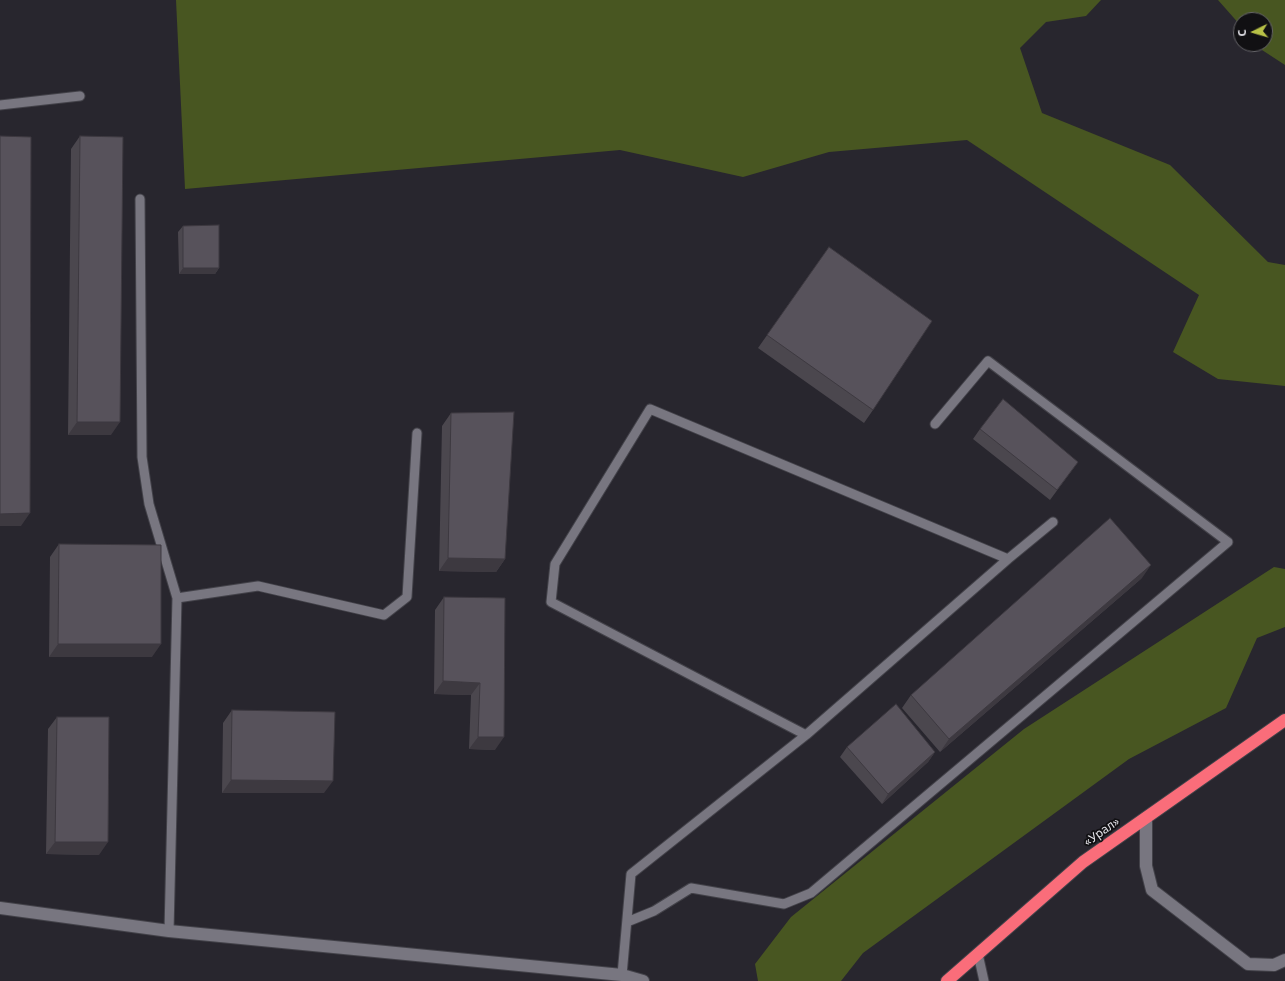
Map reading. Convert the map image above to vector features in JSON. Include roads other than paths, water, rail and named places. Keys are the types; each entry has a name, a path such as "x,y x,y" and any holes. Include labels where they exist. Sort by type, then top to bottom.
{"highway":[{"name":"«Урал»","path":"947,981 1084,862 1285,720"}],"street":[{"path":"1146,818 1146,866 1152,890 1248,964 1274,965 1285,960"},
{"path":"0,908 169,931 622,975 643,981"}],"lane":[{"path":"0,105 80,96"},
{"path":"140,199 142,457 149,504 177,598 169,931"},
{"path":"627,922 654,911 690,888 784,904 811,893 1228,542 988,361 935,424"},
{"path":"806,736 551,602 555,564 650,409 1008,559"},
{"path":"177,598 258,586 384,615 407,597 417,433"},
{"path":"622,975 631,874 806,736 1008,559 1053,522"},
{"path":"978,954 984,981"}]}
